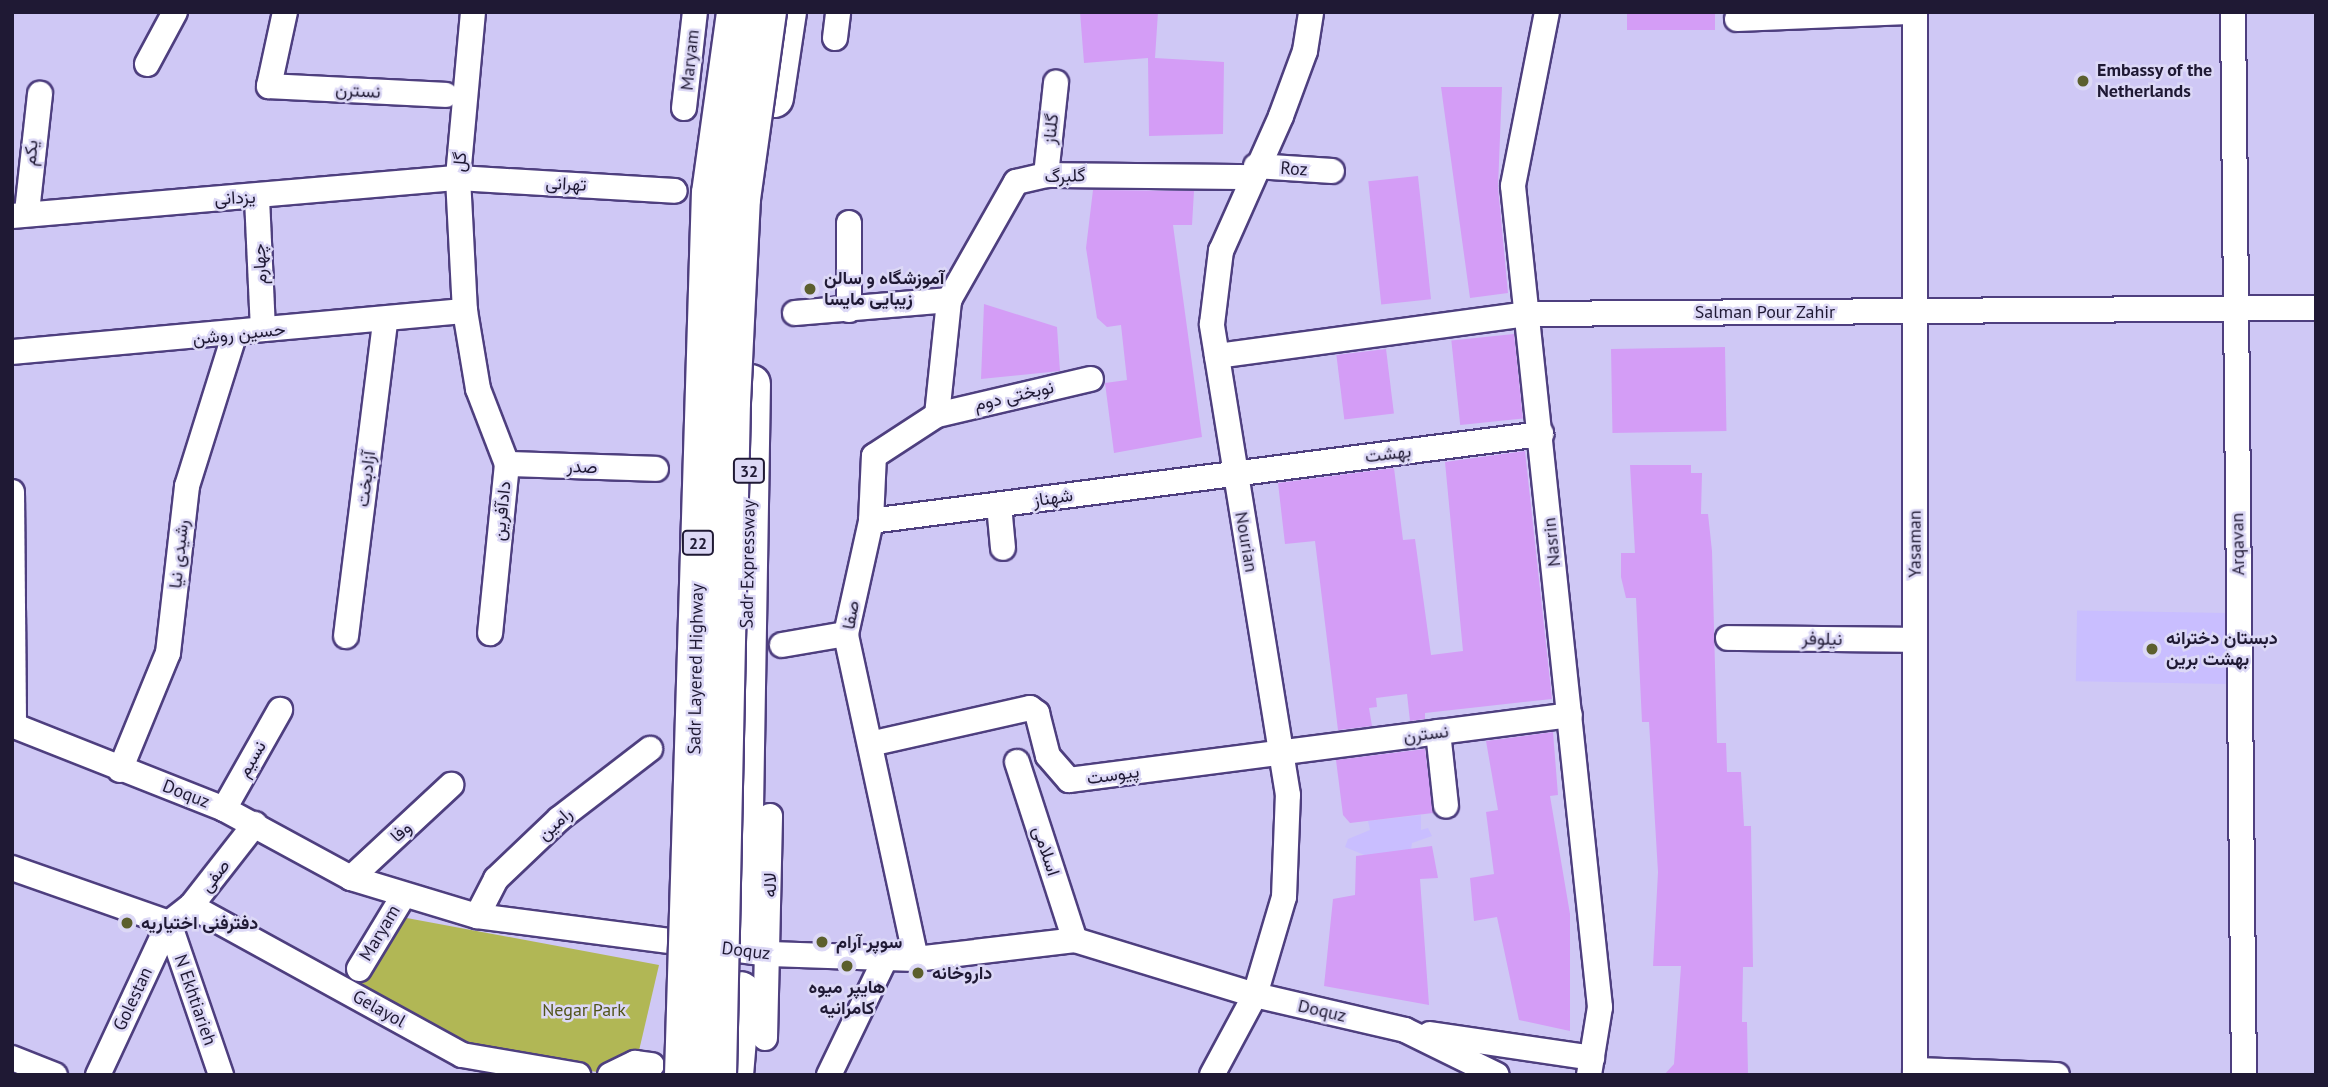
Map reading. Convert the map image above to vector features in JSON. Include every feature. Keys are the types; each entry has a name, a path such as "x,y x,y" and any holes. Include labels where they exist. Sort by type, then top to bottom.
{"highway":[{"path":"672,1071 684,986 708,192 734,12"},
{"name":"Sadr Layered Highway","path":"672,1071 709,248 734,12"},
{"name":"Sadr Layered Highway","path":"717,1075 731,402 741,198 767,12"},
{"name":"Sadr Expressway","path":"734,1075 741,991 756,943 758,225 787,12"}],"street":[{"path":"147,64 175,12"},
{"name":"نسترن","path":"285,12 269,86 446,95"},
{"name":"گل","path":"465,311 458,178 473,12"},
{"name":"Maryam","path":"684,108 695,12"},
{"path":"835,38 838,12"},
{"name":"Nourian","path":"1212,1075 1255,995 1284,897 1288,795 1212,324 1221,251 1305,51 1311,12"},
{"name":"Nasrin","path":"1547,12 1513,186 1529,314 1600,1007 1590,1067"},
{"path":"1737,19 1915,12"},
{"name":"Yasaman","path":"1915,12 1915,1072"},
{"name":"Arqavan","path":"2233,12 2244,1075"},
{"name":"گلناز","path":"1046,175 1056,82"},
{"name":"یکم","path":"20,214 40,94"},
{"name":"Roz","path":"1253,171 1332,172"},
{"name":"گلبرگ","path":"949,300 1016,182 1046,175 1253,171"},
{"name":"تهرانی","path":"458,178 675,191"},
{"name":"یزدانی","path":"20,214 257,198 458,178"},
{"name":"چهارم","path":"257,198 263,329"},
{"path":"849,223 849,310"},
{"path":"795,313 949,300 937,415"},
{"name":"Salman Pour Zahir","path":"1217,356 1529,314 2316,308"},
{"name":"حسین روشن","path":"12,352 234,336 263,329 385,323 465,311"},
{"name":"دادآفرین","path":"465,311 478,389 507,464 490,632"},
{"name":"آزادبخت","path":"346,636 385,323"},
{"name":"رشیدی نیا","path":"120,770 168,653 187,486 234,336"},
{"name":"نوبختی دوم","path":"937,415 1091,379"},
{"name":"صفا","path":"916,959 846,634 871,521 874,456 937,415"},
{"name":"بهشت","path":"1235,473 1541,434"},
{"name":"صدر","path":"507,464 656,469"},
{"name":"شهناز","path":"871,521 1235,473"},
{"path":"12,492 13,725"},
{"path":"999,505 1003,548"},
{"path":"782,645 846,634"},
{"name":"نیلوفر","path":"1728,638 1915,640"},
{"name":"پیوست","path":"870,744 1022,706 1037,713 1048,757 1064,780 1281,752"},
{"name":"نسیم","path":"224,809 280,710"},
{"name":"نسترن","path":"1281,752 1570,715"},
{"name":"Doquz","path":"13,725 120,770 224,809 351,878 402,898 477,916 916,959 1075,940 1255,995 1405,1030 1497,1075"},
{"path":"1438,732 1446,806"},
{"name":"رامین","path":"477,916 496,880 559,819 650,749"},
{"name":"اسلامی","path":"1017,762 1075,940"},
{"name":"وفا","path":"351,878 452,785"},
{"name":"لاله","path":"765,1038 756,943 770,816"},
{"name":"صفی","path":"169,923 191,906 255,824"},
{"path":"12,868 169,923"},
{"name":"Maryam","path":"359,969 402,898"},
{"name":"Gelayol","path":"191,906 462,1055 578,1075"},
{"name":"Golestan","path":"98,1075 169,923"},
{"name":"N Ekhtiarieh","path":"169,923 221,1075"},
{"path":"829,1075 887,957"},
{"path":"1405,1030 1590,1067"},
{"path":"12,1058 55,1075"},
{"path":"610,1075 635,1063 672,1071"},
{"path":"1915,1072 2057,1075"}],"shaded area":[{"name":"دبستان دخترانه بهشت برین","path":"2077,610 2227,613 2226,684 2076,681"},
{"path":"1421,815 1421,830 1428,828 1432,836 1412,843 1411,850 1374,859 1345,847 1348,839 1370,830 1368,821"}],"green space":[{"name":"Negar Park","path":"396,916 659,965 638,1055 602,1073 473,1048 353,985"}],"building":[{"path":"1080,12 1158,12 1155,58 1224,62 1223,134 1149,136 1148,58 1084,63"},
{"path":"1627,12 1715,12 1715,30 1627,30"},
{"path":"1441,87 1502,87 1498,187 1508,293 1470,298"},
{"path":"1418,176 1431,299 1381,305 1368,181"},
{"path":"1093,190 1194,191 1192,225 1173,225 1202,437 1114,453 1105,383 1127,380 1121,325 1107,327 1097,318 1086,248"},
{"path":"984,304 1057,327 1060,371 981,379"},
{"path":"1514,334 1523,419 1460,425 1451,341"},
{"path":"1725,347 1726,431 1612,433 1611,349"},
{"path":"1386,349 1394,414 1344,420 1336,355"},
{"path":"1525,451 1552,699 1425,713 1425,719 1410,721 1407,694 1376,698 1377,707 1369,708 1372,726 1338,730 1315,541 1285,544 1278,483 1394,468 1403,540 1415,539 1431,655 1463,651 1445,462"},
{"path":"1630,465 1691,465 1691,473 1702,473 1701,514 1708,514 1712,551 1717,743 1726,743 1727,772 1741,772 1744,826 1751,826 1753,967 1743,967 1742,1022 1747,1022 1748,1075 1664,1075 1674,1064 1681,966 1653,966 1658,872 1649,722 1642,722 1636,598 1626,598 1621,577 1621,553 1635,553"},
{"path":"1553,732 1558,795 1550,796 1570,914 1570,1031 1519,1020 1497,917 1474,921 1470,878 1494,874 1486,812 1498,810 1486,741"},
{"path":"1425,749 1433,813 1350,823 1343,815 1336,760"},
{"path":"1432,846 1438,878 1420,879 1429,1005 1324,986 1333,899 1355,895 1356,856"}],"place":[{"name":"Embassy of the Netherlands","path":"2083,81"},
{"name":"آموزشگاه و سالن زیبایی مایسا","path":"810,289"},
{"name":"دبستان دخترانه بهشت برین","path":"2152,649"},
{"name":"دفترفنی اختیاریه","path":"127,923"},
{"name":"سوپر آرام","path":"822,942"},
{"name":"هایپر میوه کامرانیه","path":"847,966"},
{"name":"داروخانه","path":"918,973"}]}
